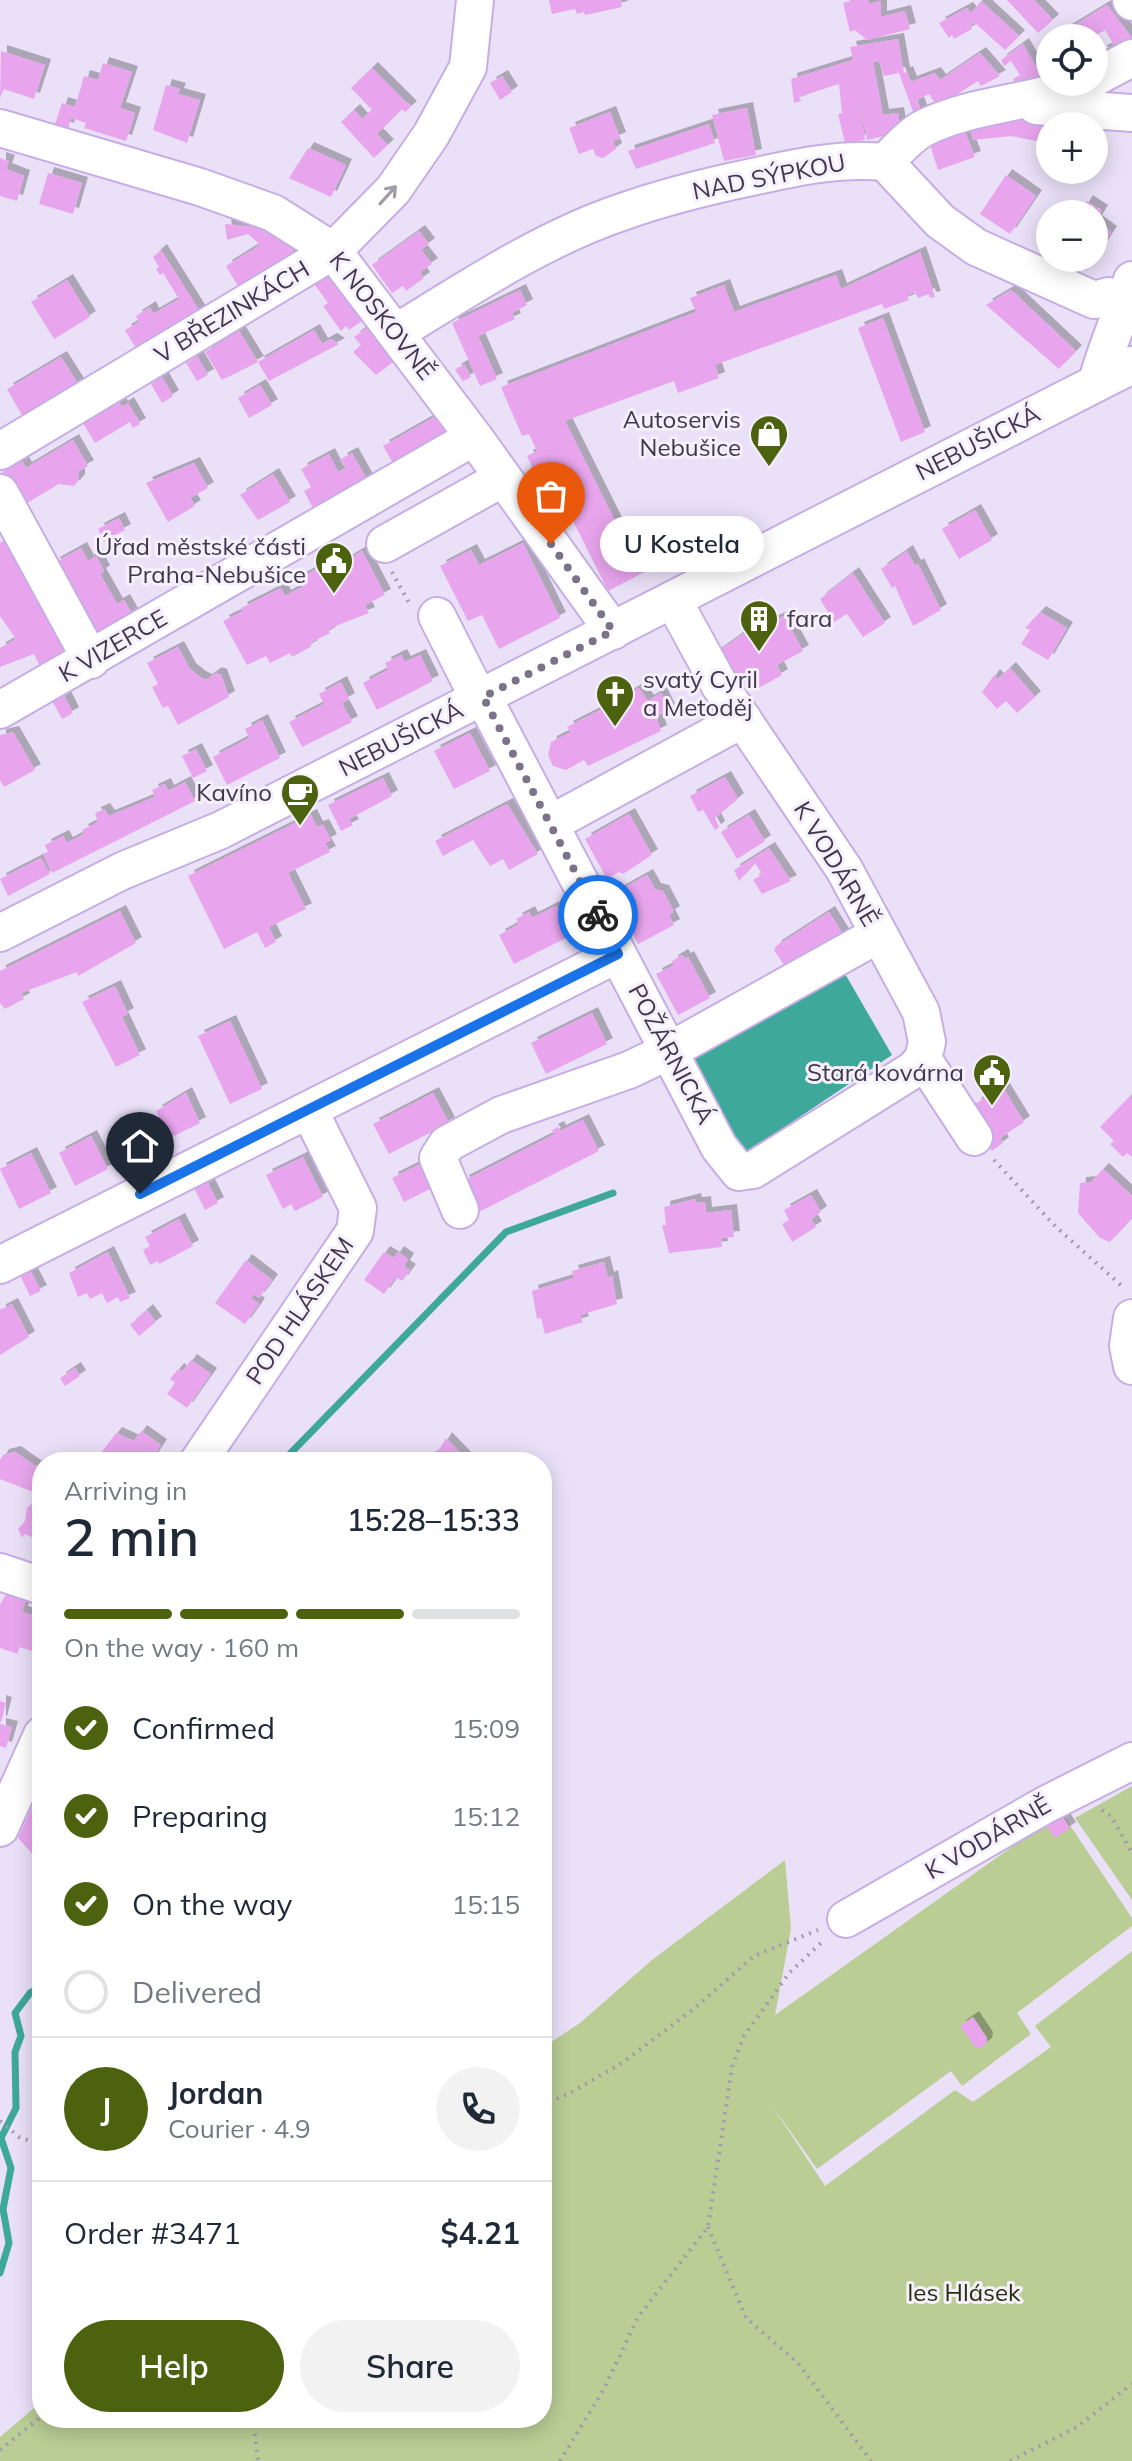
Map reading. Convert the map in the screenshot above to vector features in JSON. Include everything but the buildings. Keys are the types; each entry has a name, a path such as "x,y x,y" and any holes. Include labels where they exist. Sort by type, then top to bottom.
{"street":[{"name":"V BŘEZINKÁCH","path":"0,451 333,251 393,190 431,135 468,67 475,0"},
{"path":"1108,71 1132,58"},
{"path":"1040,96 956,115 920,130 885,162 940,221 976,247 1094,300 1131,295 1107,347 1097,382"},
{"path":"1015,104 1132,113"},
{"name":"K NOSKOVNĚ","path":"0,128 200,187 273,213 333,251 397,332 613,631"},
{"name":"NAD SÝPKOU","path":"397,332 553,242 621,212 719,184 825,162 885,162"},
{"name":"NEBUŠICKÁ","path":"0,933 122,871 221,830 1132,365"},
{"name":"K VIZERCE","path":"0,710 474,437"},
{"path":"385,544 503,478"},
{"path":"0,493 91,660"},
{"name":"K VODÁRNĚ","path":"673,600 720,686 844,869 921,1012 927,1042 923,1059"},
{"name":"POŽÁRNICKÁ","path":"437,616 719,1147 739,1172 753,1170 913,1070 923,1059"},
{"path":"550,824 743,719"},
{"path":"460,1210 438,1158 447,1144 501,1115 629,1070 669,1051 879,934"},
{"path":"0,1265 618,954"},
{"path":"923,1059 984,1148"},
{"name":"POD HLÁSKEM","path":"205,1452 355,1231 358,1208 309,1110"},
{"path":"1132,1318 1128,1346 1132,1366"},
{"path":"0,1572 32,1583"},
{"path":"0,1828 32,1757"},
{"name":"K VODÁRNĚ","path":"846,1919 1132,1761"}],"path":[{"path":"984,1148 1055,1226 1132,1295"},
{"path":"1075,1790 1111,1816 1132,1853"},
{"path":"552,2101 622,2063 695,2008 754,1956 846,1919"},
{"path":"560,2461 604,2389 638,2317 708,2227 732,2067 744,2036 789,1973 846,1919"},
{"path":"0,2121 19,2137 32,2142"},
{"path":"708,2227 746,2318 798,2363 871,2461"},
{"path":"1010,2461 1077,2427 1132,2384"},
{"path":"0,2450 32,2424"},
{"path":"254,2428 258,2461"}],"green space":[{"path":"1132,1786 1132,1900 1075,1818"},
{"name":"les Hlásek","path":"1061,1812 1132,1918 1132,1926 1017,2013 1031,2034 962,2086 951,2071 817,2169 771,2104 825,2186 955,2090 973,2102 1051,2047 1035,2026 1132,1951 1132,2461 0,2461 0,2437 32,2410 32,2428 552,2428 552,2041 580,2023 652,1960 785,1860 791,1929 775,2015"}],"shaded area":[{"path":"844,972 892,1055 743,1155 690,1057"}],"waterway":[{"path":"292,1452 506,1232 613,1193"},
{"path":"0,2273 9,2243 3,2209 11,2168 1,2138 16,2108 15,2052 21,2036 15,2013 32,1992"}],"way so far":[{"path":"551,544 613,631 483,697 598,915"}],"place":[{"name":"Autoservis Nebušice","path":"769,468"},
{"name":"U Kostela","path":"551,544"},
{"name":"Úřad městské části Praha-Nebušice","path":"334,595"},
{"name":"fara","path":"759,653"},
{"name":"svatý Cyril a Metoděj","path":"615,728"},
{"name":"Kavíno","path":"300,827"},
{"name":"Stará kovárna","path":"992,1107"}],"route":[{"path":"140,1194 618,954 598,915"}]}
